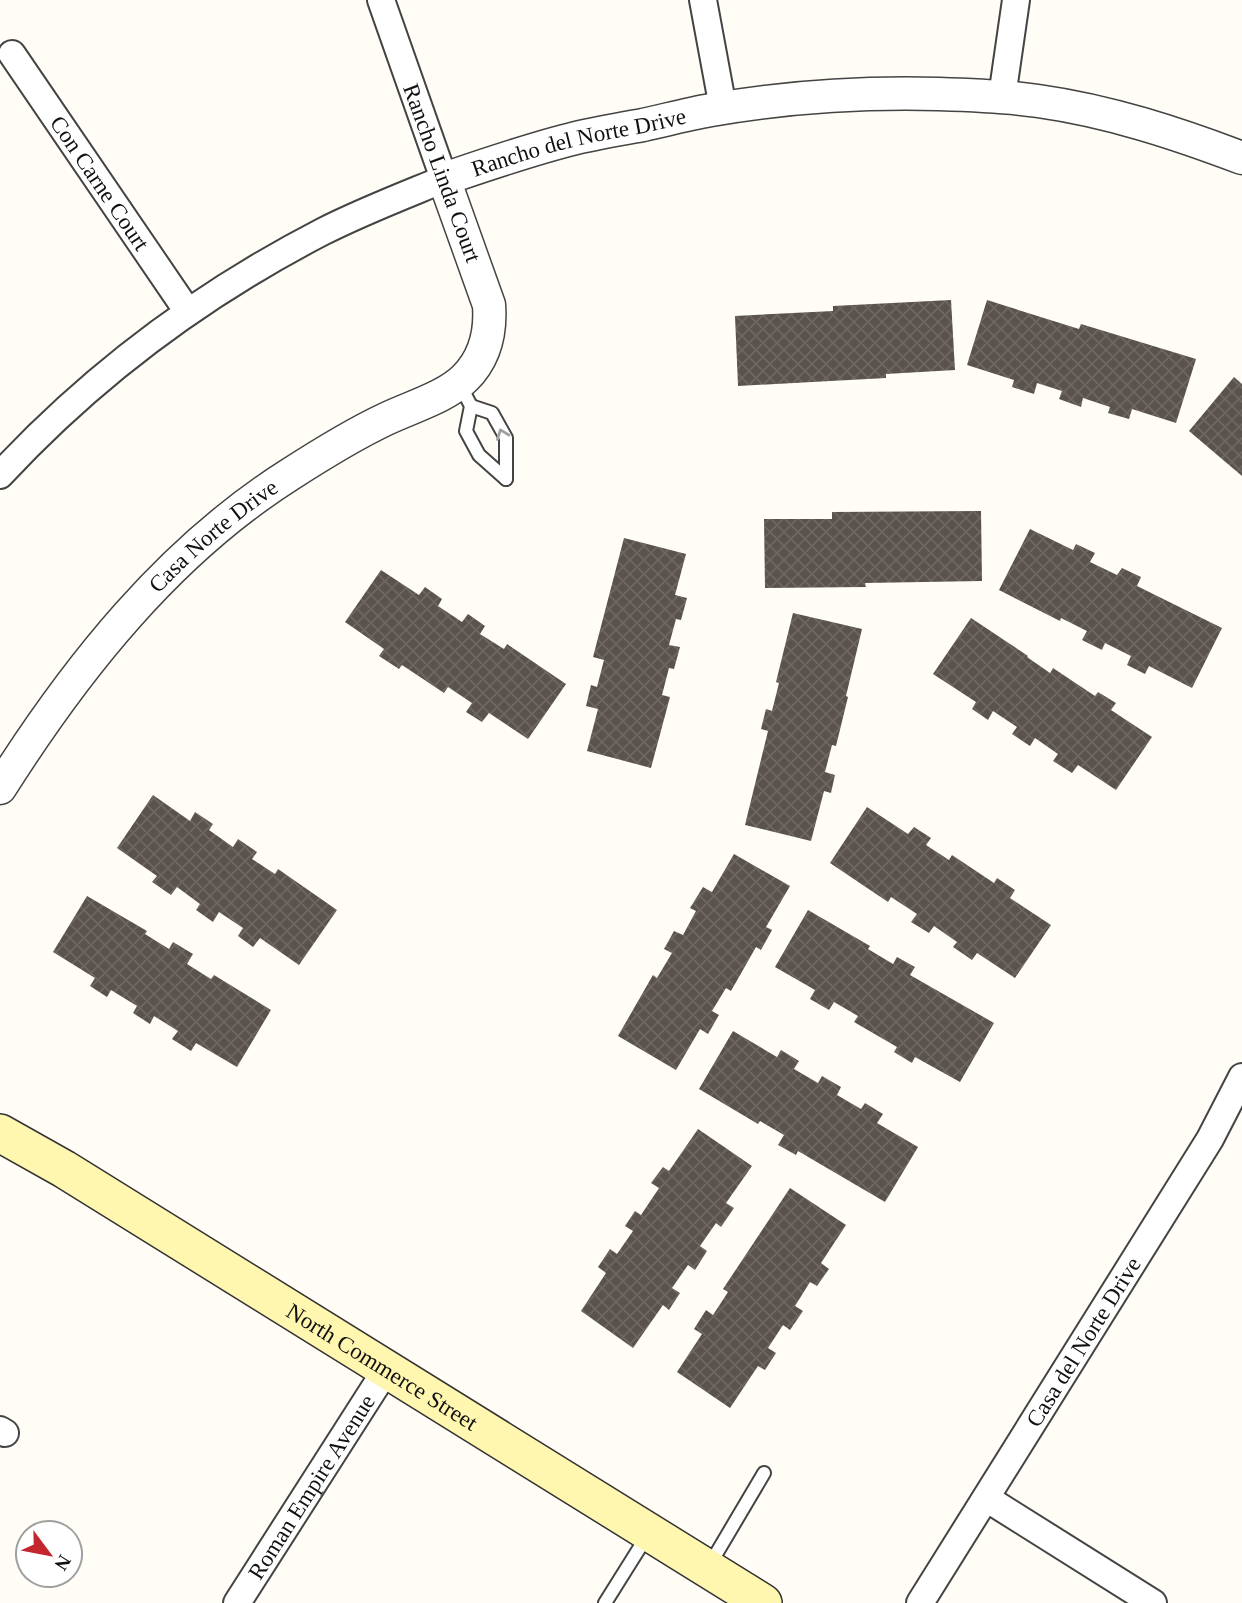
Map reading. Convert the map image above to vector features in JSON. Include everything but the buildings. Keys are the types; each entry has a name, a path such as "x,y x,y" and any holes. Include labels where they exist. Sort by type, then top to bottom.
{"main road":[{"name":"North Commerce Street","path":"0,1133 64,1169 763,1603"}],"street":[{"name":"Rancho Linda Court","path":"381,0 489,305 489,334 485,348"},
{"path":"703,0 723,108"},
{"path":"1002,97 1016,0"},
{"name":"Con Carne Court","path":"12,54 188,312"},
{"name":"Rancho del Norte Drive","path":"0,475 58,416 151,339 264,264 323,231 444,179 511,156 577,138 723,108 774,101 905,93 1037,100 1089,110 1193,139 1242,158"},
{"name":"Casa Norte Drive","path":"0,788 22,753 123,620 160,580 200,543 286,477 334,447 383,420 451,390 465,394 485,348"},
{"name":"Casa del Norte Drive","path":"920,1603 1210,1139 1242,1077"},
{"name":"Roman Empire Avenue","path":"237,1603 386,1370"},
{"path":"986,1498 1153,1603"}],"lane":[{"path":"465,394 492,413 506,438 506,479 478,455 466,431 465,394"},
{"path":"708,1569 764,1474"},
{"path":"605,1603 649,1533"}]}
